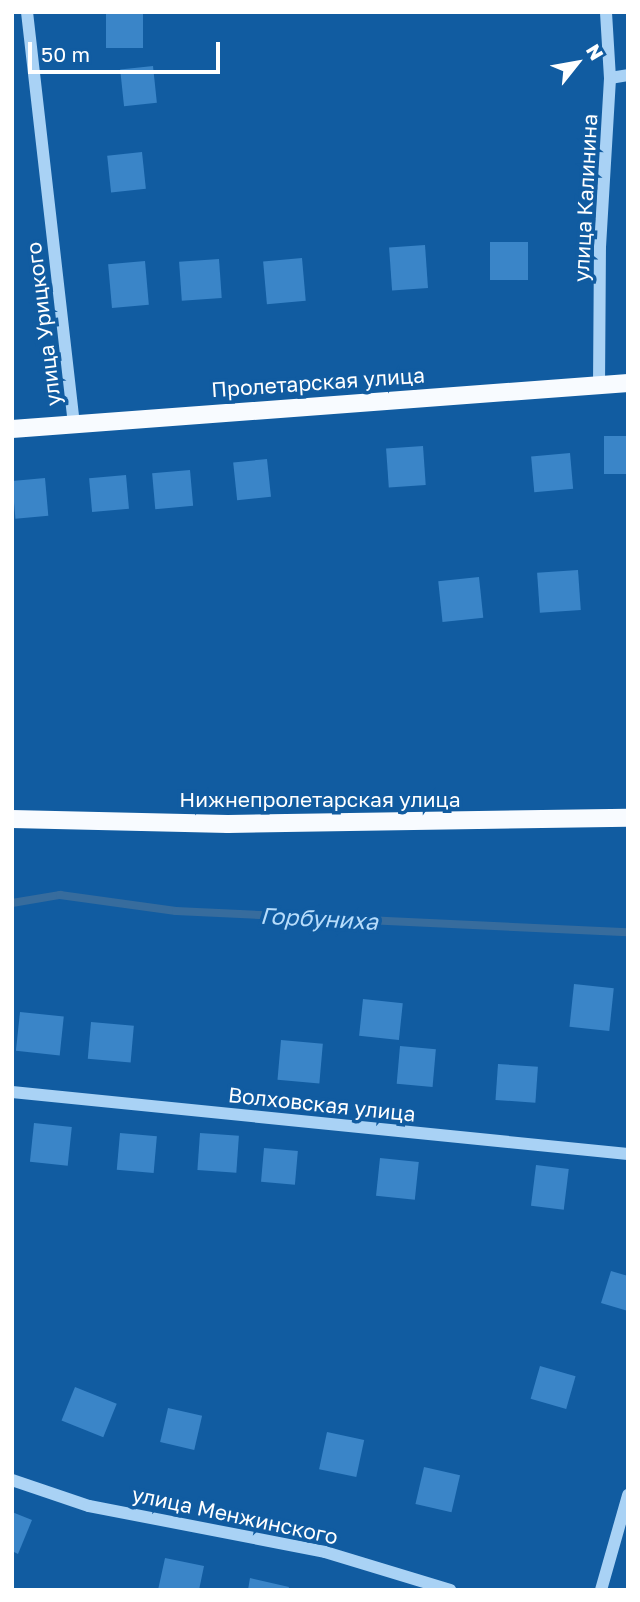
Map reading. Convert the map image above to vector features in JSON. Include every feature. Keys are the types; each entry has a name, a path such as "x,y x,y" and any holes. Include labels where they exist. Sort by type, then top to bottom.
{"main road":[{"name":"Пролетарская улица","path":"12,429 74,422 628,383"},
{"name":"Нижнепролетарская улица","path":"12,819 228,824 628,818"}],"street":[{"name":"улица Урицкого","path":"27,12 74,422"},
{"name":"улица Калинина","path":"599,386 600,247 610,78 606,12"},
{"path":"610,78 628,75"},
{"name":"Волховская улица","path":"12,1092 628,1154"},
{"name":"улица Менжинского","path":"12,1479 89,1506 325,1552 450,1590"},
{"path":"601,1590 628,1495"}],"building":[{"path":"106,12 143,12 143,48 106,48"},
{"path":"153,66 157,103 124,106 120,69"},
{"path":"142,152 146,189 111,192 107,156"},
{"path":"490,242 528,242 528,280 490,280"},
{"path":"425,245 428,288 392,290 389,248"},
{"path":"302,258 306,301 267,304 263,261"},
{"path":"219,259 222,298 182,301 179,262"},
{"path":"145,261 149,305 112,308 108,264"},
{"path":"604,436 628,436 628,474 604,474"},
{"path":"423,446 426,485 389,487 386,449"},
{"path":"570,453 573,489 534,492 531,456"},
{"path":"267,459 271,497 237,500 233,463"},
{"path":"190,470 193,506 155,509 152,473"},
{"path":"126,475 129,509 92,512 89,478"},
{"path":"45,478 48,516 15,519 12,481"},
{"path":"578,570 581,610 540,613 537,573"},
{"path":"479,577 483,618 443,622 438,581"},
{"path":"574,984 614,988 609,1031 570,1027"},
{"path":"363,999 403,1003 399,1040 359,1036"},
{"path":"20,1012 64,1017 60,1055 16,1051"},
{"path":"91,1022 134,1026 131,1063 88,1059"},
{"path":"281,1040 323,1044 319,1084 278,1080"},
{"path":"400,1046 436,1049 433,1087 397,1084"},
{"path":"498,1064 538,1067 535,1103 495,1100"},
{"path":"34,1123 72,1127 68,1166 30,1162"},
{"path":"120,1133 157,1136 154,1173 117,1170"},
{"path":"200,1133 239,1136 236,1173 197,1170"},
{"path":"264,1148 298,1151 295,1185 261,1182"},
{"path":"380,1158 419,1162 415,1200 376,1196"},
{"path":"536,1165 569,1169 564,1210 531,1206"},
{"path":"611,1271 628,1276 628,1311 601,1303"},
{"path":"540,1366 576,1376 566,1409 531,1399"},
{"path":"75,1387 117,1404 103,1437 62,1420"},
{"path":"168,1408 202,1416 194,1450 160,1442"},
{"path":"327,1432 364,1440 356,1477 319,1469"},
{"path":"424,1467 460,1475 452,1512 415,1504"},
{"path":"12,1512 32,1520 18,1554 12,1551"},
{"path":"165,1558 204,1566 199,1590 158,1590"},
{"path":"250,1578 289,1587 288,1590 248,1590"}],"waterway":[{"name":"Горбуниха","path":"12,903 60,895 176,911 628,932"}]}
